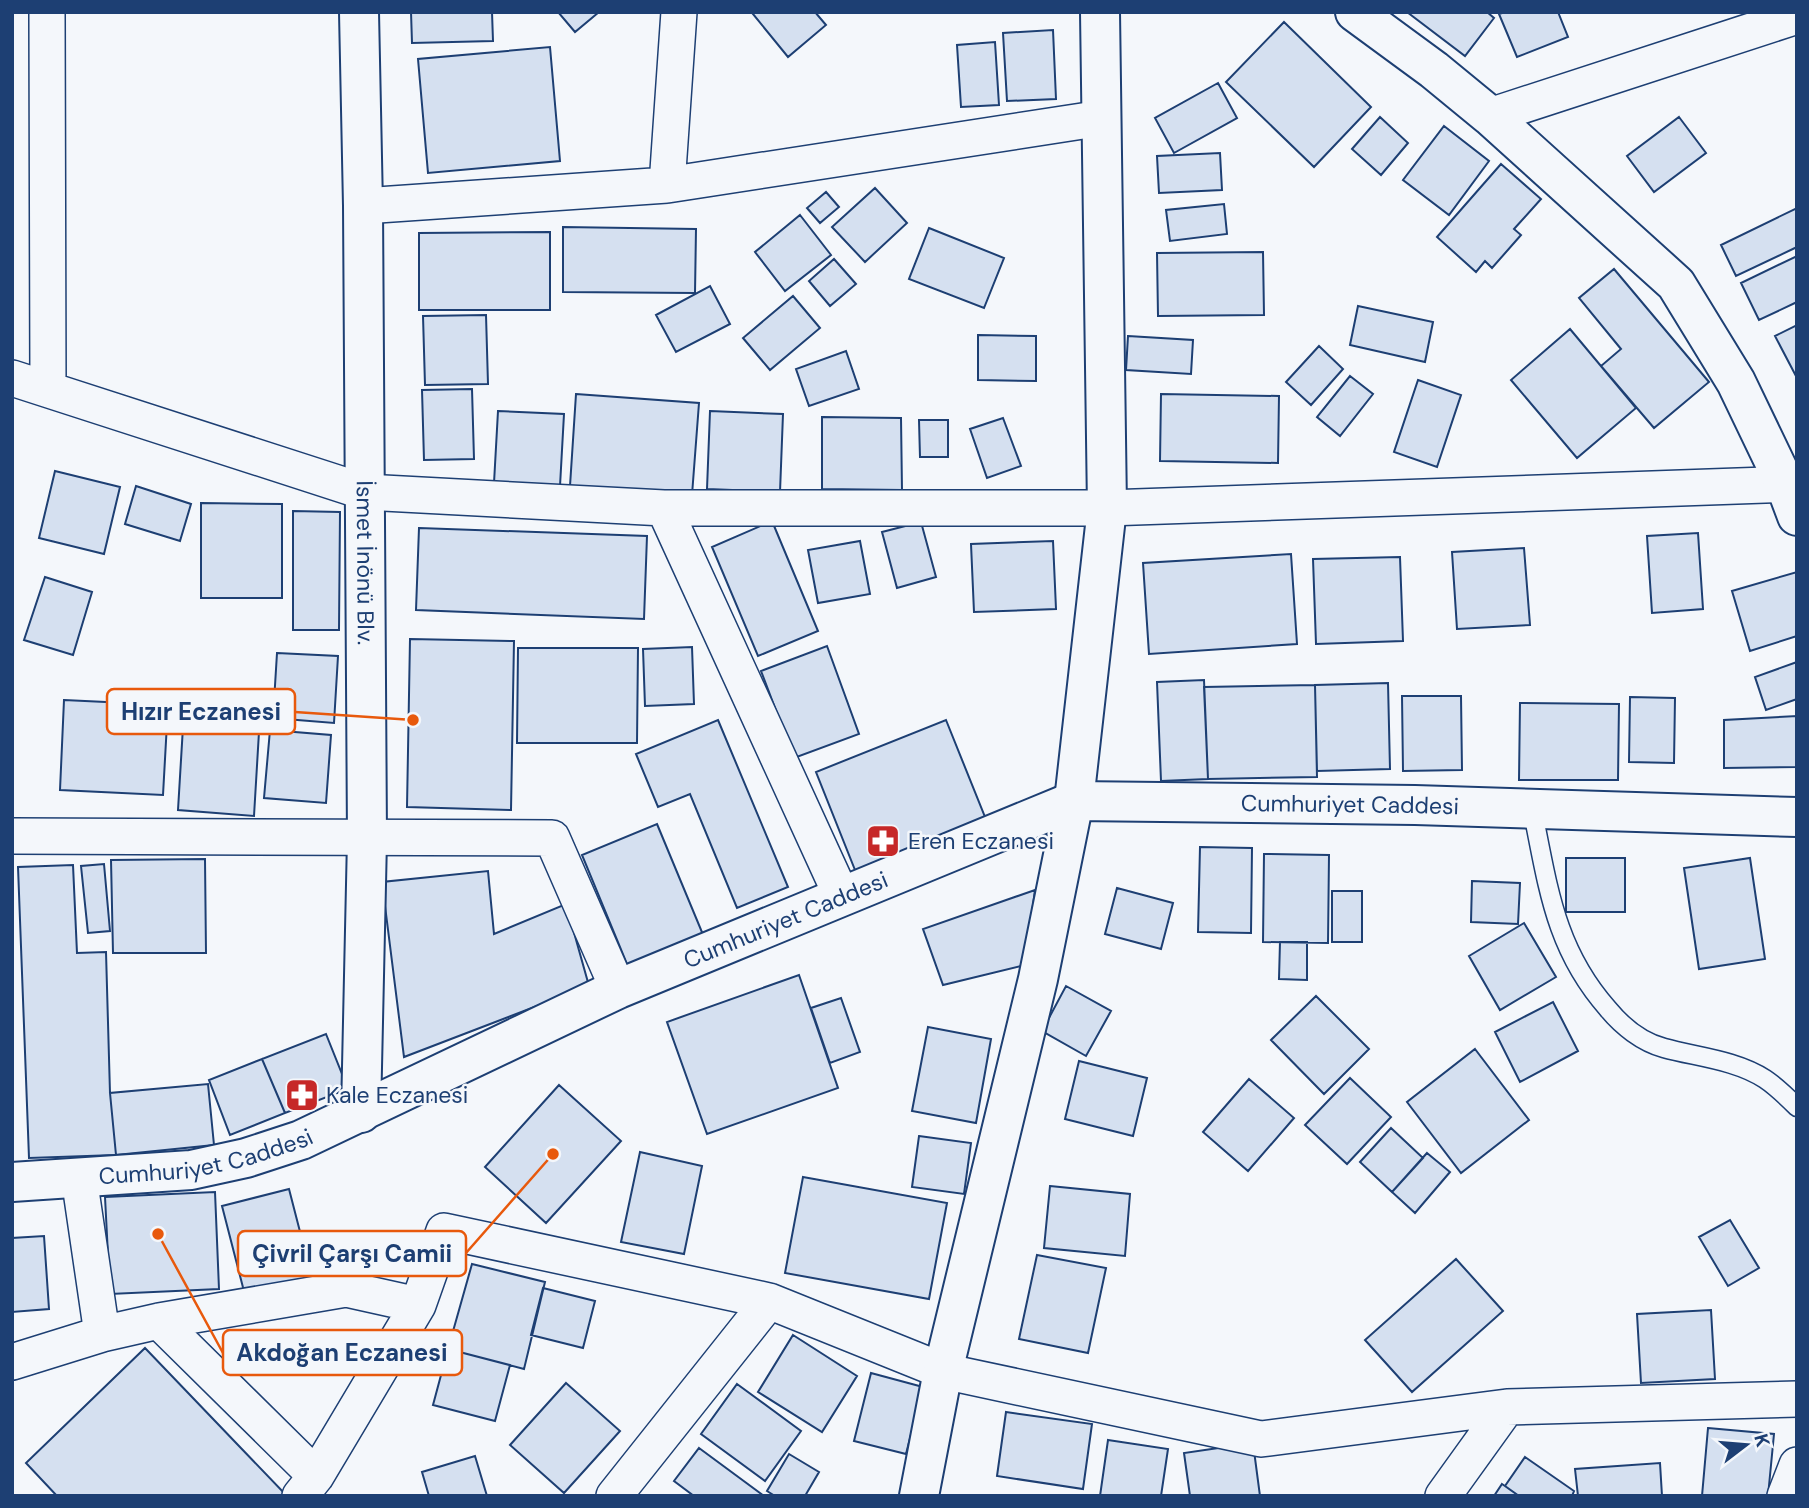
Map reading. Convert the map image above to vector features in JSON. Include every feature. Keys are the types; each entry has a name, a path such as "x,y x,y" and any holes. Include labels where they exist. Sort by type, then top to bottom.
{"main road":[{"name":"İsmet İnönü Blv.","path":"359,12 363,206 367,839 360,1112"},
{"path":"919,1496 943,1371 1038,979 1074,801 1108,508 1100,12"},
{"path":"1355,12 1434,70 1490,116 1676,284 1736,382 1793,495"},
{"name":"Cumhuriyet Caddesi","path":"12,1182 191,1170 246,1158 301,1140 618,989 1074,801 1532,808 1797,817"}],"street":[{"path":"47,12 48,389"},
{"path":"667,185 680,12"},
{"path":"1490,116 1797,16"},
{"path":"363,206 667,185 1102,118"},
{"path":"12,378 365,492 664,508 1108,508 1793,495"},
{"path":"664,508 842,897"},
{"path":"12,836 552,838 618,989"},
{"path":"79,1177 102,1334"},
{"path":"159,1321 308,1486 418,1305 444,1231 769,1301 943,1371 1261,1438 1507,1408 1797,1399"},
{"path":"12,1362 102,1334 159,1321 346,1289 418,1305"},
{"path":"614,1496 769,1301"},
{"path":"1443,1496 1507,1408"},
{"path":"1785,1496 1797,1465"}],"lane":[{"path":"1532,808 1560,931 1581,975 1614,1016 1634,1033 1660,1047 1746,1069 1780,1090 1797,1107"}],"building":[{"path":"411,12 492,12 493,41 412,43"},
{"path":"558,12 599,12 575,32"},
{"path":"815,12 826,25 788,57 753,14"},
{"path":"1407,12 1487,12 1494,18 1465,56"},
{"path":"1558,12 1568,37 1517,57 1499,14"},
{"path":"1284,22 1371,107 1314,167 1226,82"},
{"path":"1053,30 1056,99 1007,101 1003,33"},
{"path":"995,42 999,105 961,107 957,45"},
{"path":"550,47 560,161 428,173 418,59"},
{"path":"1218,83 1237,118 1174,153 1155,118"},
{"path":"1380,117 1408,143 1381,175 1352,149"},
{"path":"1679,117 1706,153 1654,192 1627,156"},
{"path":"1444,126 1489,161 1449,215 1403,180"},
{"path":"1220,153 1222,190 1159,193 1157,156"},
{"path":"1501,164 1541,199 1514,229 1521,235 1492,268 1485,261 1476,272 1437,237"},
{"path":"875,188 907,223 865,262 832,227"},
{"path":"826,192 839,207 820,223 807,208"},
{"path":"1224,204 1227,234 1170,241 1166,210"},
{"path":"1797,208 1797,247 1736,276 1721,245"},
{"path":"800,215 831,255 785,291 755,252"},
{"path":"563,227 696,229 695,293 563,292"},
{"path":"929,228 1004,258 984,308 909,279"},
{"path":"550,232 550,310 419,310 419,233"},
{"path":"1263,252 1264,315 1158,316 1157,253"},
{"path":"1797,256 1797,302 1759,320 1741,283"},
{"path":"834,259 856,284 830,306 809,281"},
{"path":"1614,269 1709,382 1654,428 1601,366 1621,349 1579,298"},
{"path":"710,286 730,324 676,352 656,315"},
{"path":"793,296 820,328 770,370 743,338"},
{"path":"1358,306 1433,322 1425,362 1350,345"},
{"path":"486,315 488,384 425,385 423,316"},
{"path":"1797,325 1797,378 1775,336"},
{"path":"1570,329 1636,408 1577,458 1511,380"},
{"path":"978,335 1036,336 1036,381 978,380"},
{"path":"1128,336 1193,340 1191,374 1126,370"},
{"path":"1319,346 1343,369 1311,405 1286,382"},
{"path":"846,351 859,389 809,406 796,369"},
{"path":"1350,376 1373,394 1340,436 1317,417"},
{"path":"1418,380 1461,395 1437,467 1394,452"},
{"path":"472,389 474,459 424,460 422,390"},
{"path":"576,394 699,403 692,495 570,486"},
{"path":"1161,394 1279,396 1278,463 1160,461"},
{"path":"498,411 564,414 560,486 494,483"},
{"path":"710,411 783,414 780,492 707,489"},
{"path":"822,417 901,418 902,490 822,489"},
{"path":"1003,418 1021,466 987,478 970,429"},
{"path":"919,420 948,420 948,457 920,457"},
{"path":"55,471 120,487 104,554 39,538"},
{"path":"136,486 191,504 180,541 125,524"},
{"path":"201,503 282,504 282,598 201,598"},
{"path":"293,511 340,512 339,630 293,630"},
{"path":"772,521 818,631 758,656 712,547"},
{"path":"921,522 936,577 897,588 882,532"},
{"path":"419,528 647,536 644,619 416,610"},
{"path":"1698,533 1703,609 1652,613 1647,536"},
{"path":"860,541 870,594 818,603 808,550"},
{"path":"1053,541 1056,609 974,612 971,544"},
{"path":"1524,548 1530,625 1457,629 1452,552"},
{"path":"1291,554 1297,644 1149,654 1143,563"},
{"path":"1400,557 1403,641 1316,644 1313,559"},
{"path":"1797,572 1797,636 1750,651 1732,591"},
{"path":"45,577 92,592 73,655 24,640"},
{"path":"410,639 514,641 511,810 407,807"},
{"path":"827,646 859,734 794,758 761,671"},
{"path":"692,647 694,704 645,706 643,649"},
{"path":"518,648 638,648 637,743 517,743"},
{"path":"277,653 338,656 334,723 273,718"},
{"path":"1797,662 1797,699 1766,710 1755,677"},
{"path":"1204,680 1208,779 1161,781 1157,682"},
{"path":"1388,683 1390,769 1317,771 1315,685"},
{"path":"1315,685 1317,777 1208,779 1204,687"},
{"path":"1402,696 1461,696 1462,770 1403,771"},
{"path":"1630,697 1675,698 1674,763 1629,762"},
{"path":"64,700 168,705 163,795 60,790"},
{"path":"1520,703 1619,704 1618,780 1519,780"},
{"path":"184,710 260,715 254,816 178,810"},
{"path":"1797,716 1797,767 1724,768 1724,720"},
{"path":"718,720 788,887 737,908 690,794 658,807 636,754"},
{"path":"946,720 987,822 857,875 816,772"},
{"path":"270,730 331,735 326,803 264,798"},
{"path":"657,824 704,937 629,969 582,855"},
{"path":"1200,847 1252,848 1251,933 1198,932"},
{"path":"1264,854 1329,855 1328,943 1263,942"},
{"path":"1566,858 1625,858 1625,912 1566,912"},
{"path":"1750,858 1765,959 1699,969 1684,868"},
{"path":"205,859 206,953 113,953 111,860"},
{"path":"104,864 110,931 88,933 81,866"},
{"path":"73,865 77,953 106,952 110,1093 116,1155 29,1158 18,867"},
{"path":"488,871 494,934 566,904 589,986 404,1057 382,882"},
{"path":"1472,881 1520,883 1518,924 1471,922"},
{"path":"1117,888 1173,903 1161,949 1105,934"},
{"path":"1035,890 1025,965 943,985 923,929"},
{"path":"1332,891 1362,891 1362,942 1332,942"},
{"path":"1524,923 1556,977 1500,1010 1469,956"},
{"path":"1280,942 1307,942 1307,980 1279,979"},
{"path":"799,975 838,1088 707,1134 667,1022"},
{"path":"1066,986 1111,1011 1086,1056 1042,1031"},
{"path":"1316,996 1369,1049 1324,1094 1271,1040"},
{"path":"841,998 860,1052 830,1063 811,1008"},
{"path":"1553,1002 1578,1051 1520,1082 1495,1032"},
{"path":"928,1027 991,1039 976,1123 912,1111"},
{"path":"326,1034 348,1089 285,1113 262,1059"},
{"path":"1475,1049 1529,1120 1461,1173 1407,1102"},
{"path":"262,1059 285,1113 230,1135 209,1080"},
{"path":"1079,1061 1147,1078 1133,1136 1065,1119"},
{"path":"1350,1078 1391,1117 1347,1164 1305,1125"},
{"path":"1249,1079 1294,1118 1248,1171 1203,1132"},
{"path":"208,1084 214,1145 116,1155 110,1093"},
{"path":"559,1085 621,1141 546,1223 485,1167"},
{"path":"1391,1128 1423,1158 1392,1192 1360,1162"},
{"path":"919,1136 971,1143 964,1194 912,1187"},
{"path":"640,1152 702,1166 684,1254 621,1242"},
{"path":"1427,1153 1450,1172 1415,1213 1392,1192"},
{"path":"803,1177 947,1203 929,1299 785,1273"},
{"path":"1050,1186 1130,1194 1125,1256 1044,1248"},
{"path":"289,1189 314,1286 247,1303 222,1206"},
{"path":"215,1192 219,1289 110,1294 105,1197"},
{"path":"1730,1220 1759,1268 1728,1286 1699,1237"},
{"path":"44,1236 49,1309 12,1312 12,1238"},
{"path":"1037,1255 1106,1268 1088,1353 1019,1339"},
{"path":"1456,1259 1503,1311 1412,1392 1365,1340"},
{"path":"472,1264 545,1282 524,1369 448,1349"},
{"path":"543,1288 595,1301 583,1348 531,1335"},
{"path":"1711,1310 1715,1379 1641,1383 1637,1314"},
{"path":"793,1335 857,1376 822,1432 758,1392"},
{"path":"145,1348 287,1496 57,1496 26,1463"},
{"path":"448,1349 510,1365 495,1421 433,1405"},
{"path":"871,1373 923,1387 906,1454 854,1441"},
{"path":"566,1383 620,1431 564,1493 510,1445"},
{"path":"737,1384 801,1431 765,1481 701,1434"},
{"path":"1006,1412 1092,1424 1083,1489 997,1476"},
{"path":"1708,1428 1774,1434 1768,1496 1702,1496"},
{"path":"1108,1440 1168,1449 1161,1496 1100,1496"},
{"path":"1253,1443 1260,1496 1190,1496 1184,1453"},
{"path":"699,1448 764,1496 694,1496 674,1481"},
{"path":"789,1454 819,1472 805,1496 775,1496 767,1491"},
{"path":"475,1456 487,1496 429,1496 422,1472"},
{"path":"1525,1457 1574,1491 1572,1496 1519,1496 1505,1486"},
{"path":"1660,1463 1662,1496 1578,1496 1575,1469"},
{"path":"1502,1484 1505,1486 1519,1496 1494,1496"}],"place":[{"name":"Hızır Eczanesi","path":"413,720"},
{"name":"Eren Eczanesi","path":"883,841"},
{"name":"Kale Eczanesi","path":"302,1095"},
{"name":"Çivril Çarşı Camii","path":"553,1154"},
{"name":"Akdoğan Eczanesi","path":"158,1234"}]}
